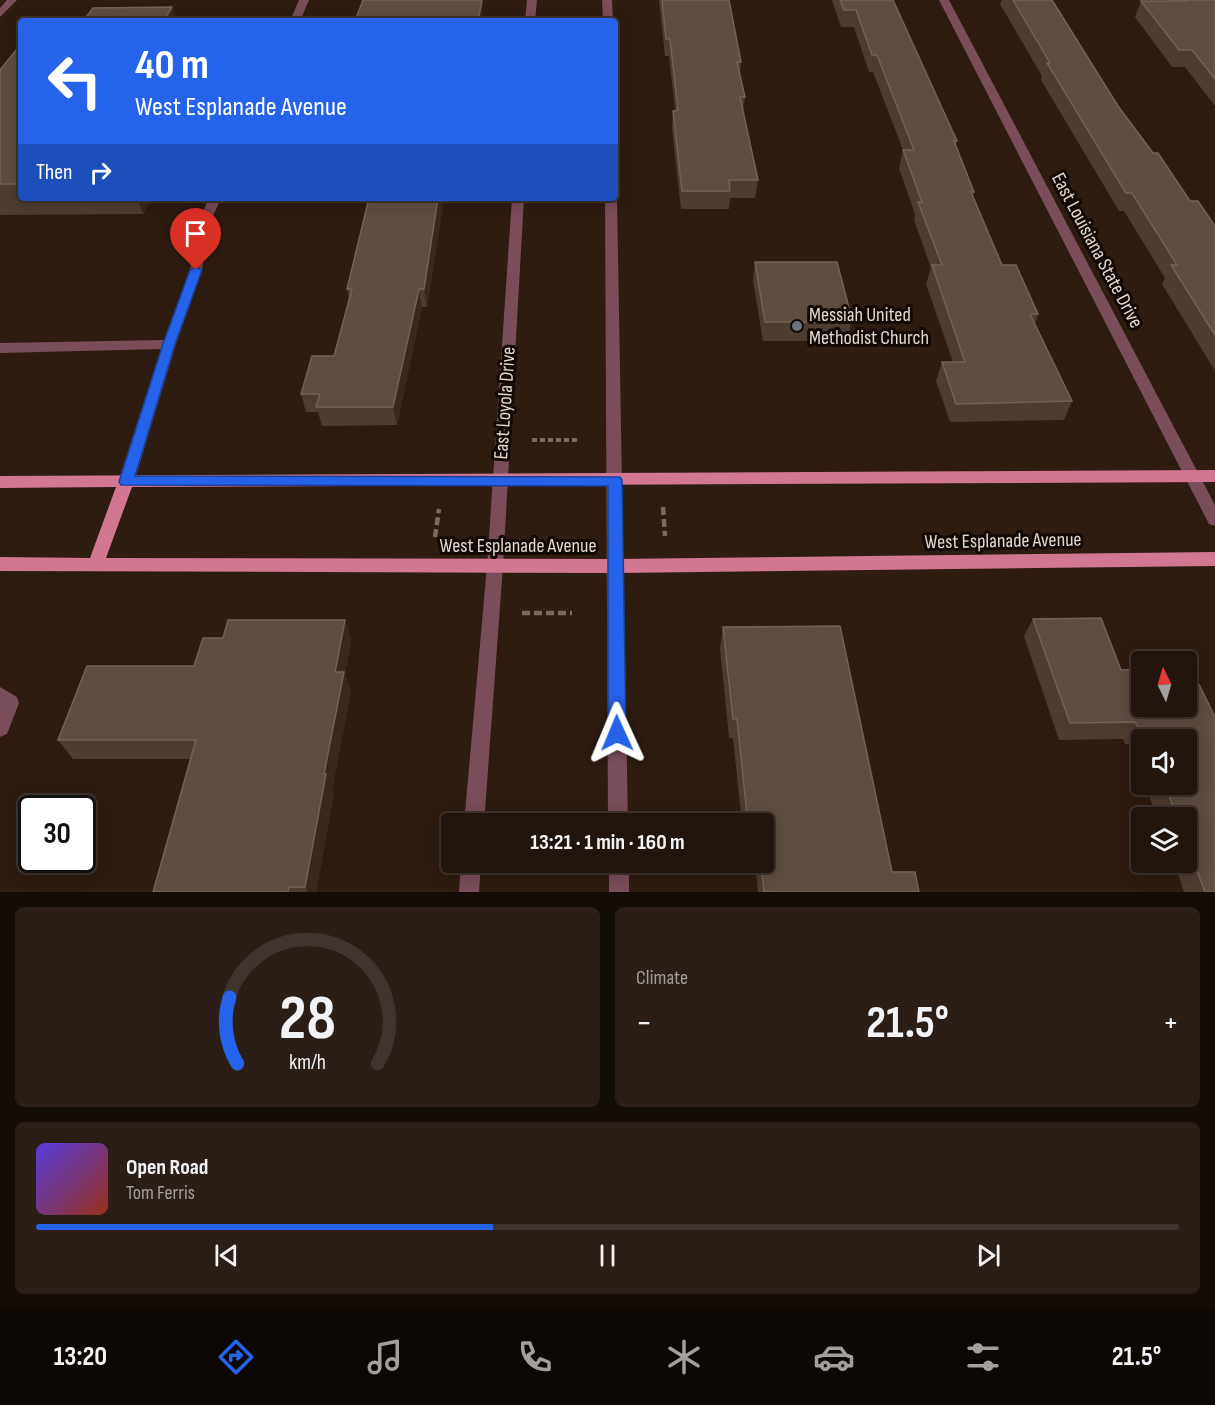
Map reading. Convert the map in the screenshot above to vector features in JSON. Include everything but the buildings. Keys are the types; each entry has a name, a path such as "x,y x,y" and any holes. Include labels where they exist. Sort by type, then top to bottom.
{"main road":[{"path":"0,482 1215,476"},
{"path":"96,563 126,482"},
{"name":"West Esplanade Avenue","path":"0,564 615,566 1215,559"}],"street":[{"path":"0,14 12,0"},
{"path":"296,18 304,0"},
{"path":"530,18 532,0"},
{"path":"608,0 608,18"},
{"name":"East Louisiana State Drive","path":"944,0 1215,520"},
{"path":"126,482 169,344 197,266 202,227 214,201"},
{"name":"East Loyola Drive","path":"475,813 495,566 518,201"},
{"path":"611,201 618,813"},
{"path":"0,348 169,344"},
{"path":"0,695 10,703 0,728"},
{"path":"469,892 470,873"},
{"path":"619,873 619,892"}],"path":[{"path":"525,440 579,440"},
{"path":"435,541 440,504"},
{"path":"663,507 665,536"},
{"path":"518,613 572,613"}],"place":[{"name":"Messiah United Methodist Church","path":"797,326"}],"route":[{"path":"196,270 169,344 126,482 615,480 617,733"}]}
